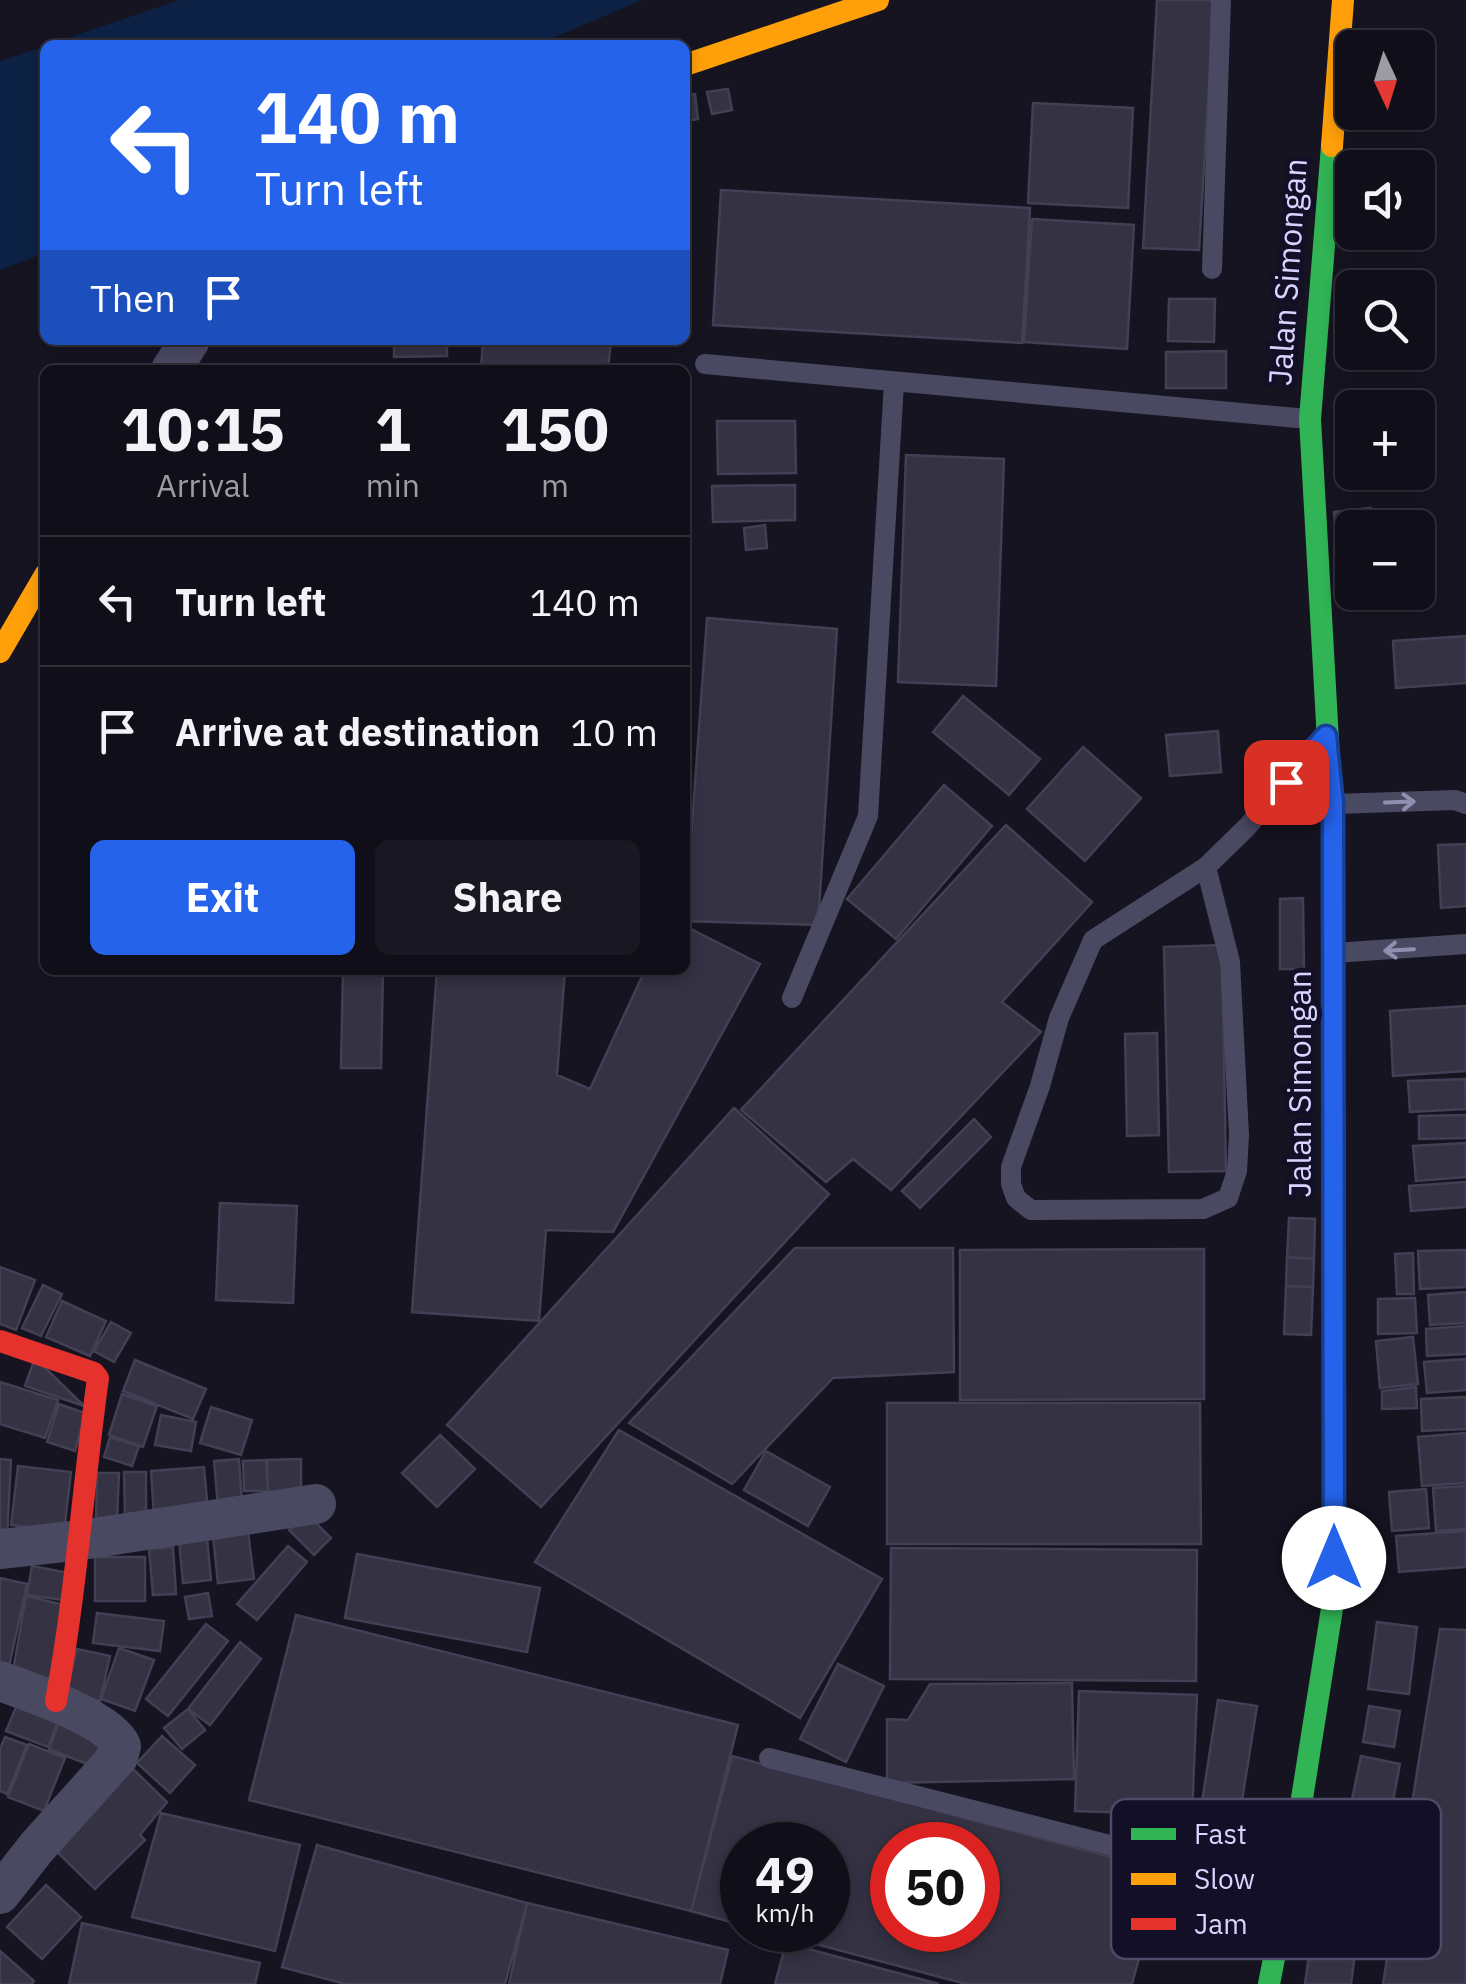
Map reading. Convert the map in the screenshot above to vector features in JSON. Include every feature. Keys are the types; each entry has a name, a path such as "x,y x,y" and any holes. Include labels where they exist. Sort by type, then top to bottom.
{"main road":[{"path":"690,62 878,0"},
{"name":"Jalan Simongan","path":"1302,1799 1334,1596 1333,804 1310,419 1343,0"},
{"path":"0,652 40,584"},
{"path":"0,1341 94,1373 98,1378 71,1622 56,1701"},
{"name":"Jalan Simongan","path":"1269,1984 1274,1959"}],"street":[{"path":"0,1549 316,1504"},
{"path":"0,1681 56,1701 118,1738 121,1746 118,1757 0,1894"}],"lane":[{"path":"1212,269 1220,0"},
{"path":"705,364 1310,419"},
{"path":"792,998 868,816 894,383"},
{"path":"1206,867 1230,962 1240,1135 1237,1171 1228,1198 1203,1209 1031,1210 1016,1198 1011,1167 1059,1018 1094,940 1206,867 1247,827 1326,736"},
{"path":"1333,804 1454,800 1466,804"},
{"path":"1332,954 1466,944"},
{"path":"770,1758 1111,1843"}],"water":[{"path":"179,0 642,0 548,40 63,40"},
{"path":"40,48 40,255 0,270 0,61"}],"building":[{"path":"1157,0 1214,0 1199,250 1143,248"},
{"path":"728,89 732,110 712,114 707,92"},
{"path":"690,94 695,94 698,119 690,120"},
{"path":"1033,103 1133,108 1128,208 1028,203"},
{"path":"721,190 1030,208 1022,343 713,325"},
{"path":"1032,219 1134,225 1127,349 1024,342"},
{"path":"1169,299 1215,299 1214,342 1168,341"},
{"path":"394,345 447,345 447,356 394,357"},
{"path":"483,345 610,345 608,365 481,365"},
{"path":"1226,351 1226,388 1166,388 1166,352"},
{"path":"717,421 795,421 796,473 718,474"},
{"path":"906,455 1004,459 996,686 898,682"},
{"path":"795,485 795,520 713,522 712,486"},
{"path":"765,525 767,548 746,550 744,528"},
{"path":"707,618 837,629 818,925 690,921 690,852"},
{"path":"1466,636 1466,683 1396,688 1393,641"},
{"path":"963,696 1040,759 1009,795 933,732"},
{"path":"1218,731 1221,772 1170,776 1166,735"},
{"path":"1083,747 1141,798 1085,861 1027,809"},
{"path":"944,785 992,826 896,939 847,899"},
{"path":"1006,825 1092,902 1002,1002 1041,1032 891,1190 853,1159 826,1182 741,1110"},
{"path":"1466,844 1466,906 1441,908 1438,845"},
{"path":"1303,898 1304,969 1280,969 1280,899"},
{"path":"690,929 760,964 613,1232 546,1230 539,1321 412,1312 437,975 565,975 557,1075 590,1089 643,975 690,975"},
{"path":"1222,945 1226,1171 1169,1172 1164,947"},
{"path":"343,975 383,975 381,1068 341,1068"},
{"path":"1466,1006 1466,1071 1393,1076 1390,1011"},
{"path":"1157,1033 1159,1135 1127,1136 1125,1034"},
{"path":"1465,1079 1466,1109 1410,1112 1408,1081"},
{"path":"734,1108 829,1194 541,1507 447,1425"},
{"path":"1466,1115 1466,1138 1419,1139 1419,1116"},
{"path":"974,1119 991,1137 920,1208 902,1191"},
{"path":"1466,1143 1466,1177 1416,1181 1413,1146"},
{"path":"1466,1182 1466,1207 1411,1211 1409,1186"},
{"path":"220,1203 297,1206 293,1303 216,1300"},
{"path":"1289,1218 1315,1219 1314,1259 1287,1257"},
{"path":"795,1248 953,1248 954,1372 833,1378 732,1484 629,1423"},
{"path":"1204,1249 1204,1399 960,1400 960,1250"},
{"path":"1466,1250 1466,1287 1420,1289 1418,1251"},
{"path":"1413,1253 1414,1294 1397,1294 1395,1254"},
{"path":"1287,1257 1314,1259 1313,1287 1286,1286"},
{"path":"0,1267 35,1280 16,1330 0,1324"},
{"path":"43,1285 62,1294 41,1336 22,1328"},
{"path":"1286,1286 1313,1287 1311,1335 1284,1334"},
{"path":"1466,1292 1466,1323 1430,1325 1428,1295"},
{"path":"1415,1298 1417,1333 1378,1334 1378,1299"},
{"path":"62,1301 106,1321 90,1356 46,1337"},
{"path":"111,1322 131,1333 114,1362 94,1351"},
{"path":"1466,1326 1466,1354 1427,1356 1426,1329"},
{"path":"1413,1337 1418,1384 1380,1388 1376,1341"},
{"path":"35,1358 84,1406 25,1386"},
{"path":"1466,1359 1466,1390 1427,1393 1424,1362"},
{"path":"135,1360 206,1389 193,1419 123,1391"},
{"path":"0,1382 58,1400 45,1438 0,1424"},
{"path":"1416,1387 1417,1408 1382,1409 1382,1391"},
{"path":"122,1394 157,1406 143,1447 109,1435"},
{"path":"1466,1397 1466,1429 1422,1431 1421,1399"},
{"path":"887,1403 1200,1403 1201,1544 887,1544"},
{"path":"59,1404 85,1413 75,1451 47,1442"},
{"path":"211,1407 252,1420 241,1455 200,1443"},
{"path":"161,1415 196,1422 191,1451 155,1445"},
{"path":"619,1430 882,1579 800,1718 535,1562"},
{"path":"1466,1433 1466,1483 1422,1486 1418,1437"},
{"path":"440,1435 475,1469 437,1507 402,1473"},
{"path":"110,1437 139,1446 132,1466 104,1457"},
{"path":"766,1451 830,1487 808,1526 744,1490"},
{"path":"0,1459 11,1460 7,1538 0,1538"},
{"path":"239,1459 242,1505 218,1507 214,1461"},
{"path":"301,1459 301,1500 268,1501 267,1460"},
{"path":"266,1460 268,1491 244,1491 243,1461"},
{"path":"18,1466 71,1472 64,1531 11,1525"},
{"path":"204,1467 208,1511 154,1515 151,1471"},
{"path":"124,1472 146,1472 146,1521 125,1521"},
{"path":"97,1473 119,1473 117,1520 96,1520"},
{"path":"1466,1486 1466,1529 1436,1531 1433,1488"},
{"path":"1426,1489 1429,1528 1392,1531 1389,1492"},
{"path":"306,1513 331,1538 314,1555 289,1530"},
{"path":"1466,1531 1466,1567 1399,1572 1396,1536"},
{"path":"248,1532 254,1579 218,1583 213,1536"},
{"path":"207,1538 211,1580 183,1583 179,1540"},
{"path":"288,1546 307,1562 257,1620 237,1604"},
{"path":"173,1547 176,1594 153,1595 149,1549"},
{"path":"891,1548 1197,1550 1196,1681 890,1679"},
{"path":"357,1554 540,1588 527,1652 345,1618"},
{"path":"95,1557 145,1557 145,1601 95,1601"},
{"path":"32,1566 74,1574 71,1601 27,1595"},
{"path":"0,1578 27,1584 8,1671 0,1669"},
{"path":"208,1593 212,1616 189,1619 185,1597"},
{"path":"26,1596 64,1605 51,1685 12,1677"},
{"path":"97,1613 164,1621 160,1651 93,1643"},
{"path":"296,1615 738,1725 691,1911 249,1800"},
{"path":"1377,1622 1417,1627 1409,1694 1368,1689"},
{"path":"206,1624 228,1641 168,1716 146,1699"},
{"path":"1440,1629 1466,1630 1466,1984 1383,1984 1387,1959 1441,1959 1441,1799 1413,1799"},
{"path":"240,1642 261,1659 210,1725 188,1709"},
{"path":"119,1648 154,1660 135,1711 101,1699"},
{"path":"77,1649 110,1656 100,1701 66,1694"},
{"path":"838,1664 884,1686 846,1762 800,1739"},
{"path":"1072,1683 1074,1779 887,1783 887,1719 908,1720 930,1684"},
{"path":"1079,1691 1197,1695 1193,1799 1111,1799 1111,1812 1075,1811"},
{"path":"19,1700 60,1716 48,1747 6,1731"},
{"path":"1218,1700 1257,1706 1242,1799 1202,1799"},
{"path":"1369,1706 1400,1711 1394,1747 1363,1742"},
{"path":"188,1709 205,1730 182,1749 164,1728"},
{"path":"60,1719 103,1736 92,1766 49,1749"},
{"path":"162,1736 195,1765 170,1793 137,1763"},
{"path":"5,1737 27,1745 7,1794 0,1791 0,1749"},
{"path":"29,1744 65,1758 44,1811 8,1797"},
{"path":"732,1756 979,1822 870,1822 870,1952 1000,1952 1000,1828 1111,1857 1111,1959 1139,1959 1132,1984 966,1984 846,1952 850,1952 850,1822 720,1822 720,1919 691,1911"},
{"path":"1361,1756 1400,1764 1393,1799 1352,1799"},
{"path":"131,1767 167,1802 140,1835 145,1840 95,1889 52,1847"},
{"path":"161,1813 300,1845 275,1951 132,1917"},
{"path":"317,1845 527,1903 505,1984 345,1984 282,1967"},
{"path":"46,1885 81,1917 42,1959 7,1927"},
{"path":"527,1903 728,1952 720,1984 509,1984"},
{"path":"82,1923 260,1963 255,1984 69,1984"},
{"path":"0,1951 34,1981 32,1984 0,1984"},
{"path":"784,1952 820,1952 939,1984 775,1984"},
{"path":"1308,1959 1354,1959 1351,1984 1305,1984"}],"traffic: fast":[{"path":"1332,146 1310,419 1333,830"},
{"path":"1302,1799 1334,1596 1334,1257"},
{"path":"1269,1984 1274,1959"}],"traffic: slow":[{"path":"690,63 878,0"},
{"path":"1332,146 1343,0"},
{"path":"0,652 40,584"}],"traffic: jam":[{"path":"1333,830 1334,1257"},
{"path":"0,1341 94,1373 98,1378 56,1701"}],"route":[{"path":"1286,782 1326,736 1333,804 1334,1558"}]}
